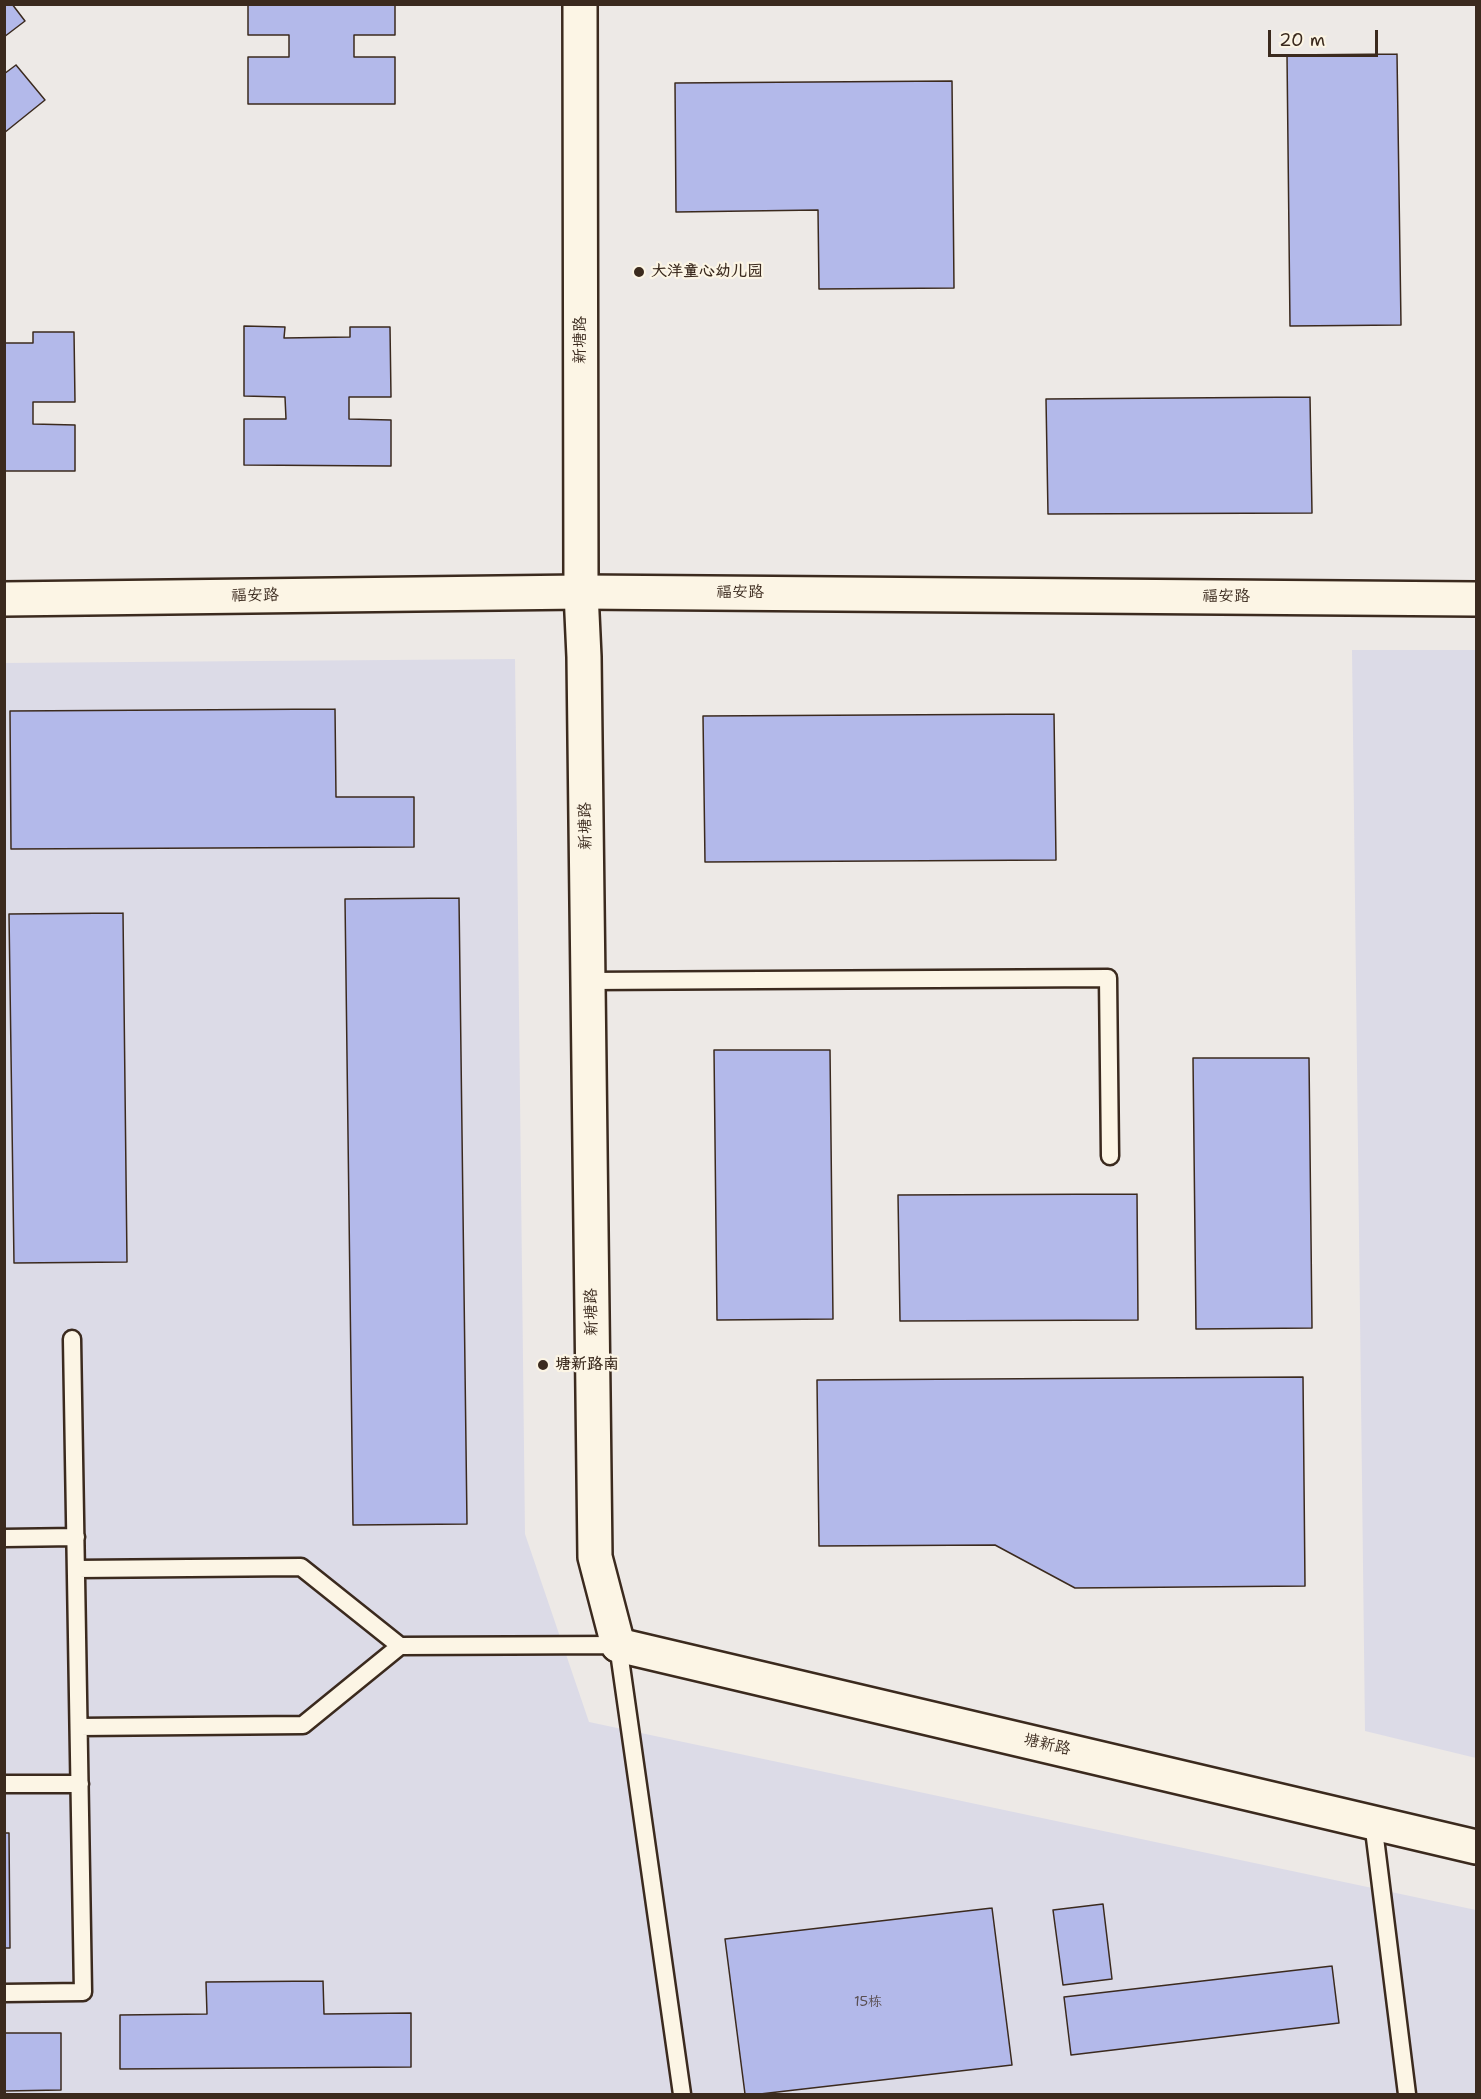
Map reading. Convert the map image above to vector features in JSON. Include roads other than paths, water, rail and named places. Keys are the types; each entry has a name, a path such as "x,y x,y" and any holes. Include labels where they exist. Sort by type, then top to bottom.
{"street":[{"name":"新塘路","path":"580,4 581,592 584,657 595,1557 618,1645"},
{"name":"福安路","path":"4,599 581,592 1476,598"},
{"name":"塘新路","path":"618,1645 1476,1847"}],"lane":[{"path":"588,981 1108,978 1110,1156"},
{"path":"4,1993 83,1992 72,1339"},
{"path":"4,1538 76,1537"},
{"path":"76,1569 301,1567 400,1646 618,1645 682,2094"},
{"path":"79,1727 303,1725 400,1646"},
{"path":"4,1784 80,1784"},
{"path":"1373,1822 1407,2094"}],"place":[{"name":"大洋童心幼儿园","path":"639,272"},
{"name":"塘新路南","path":"543,1365"}]}
